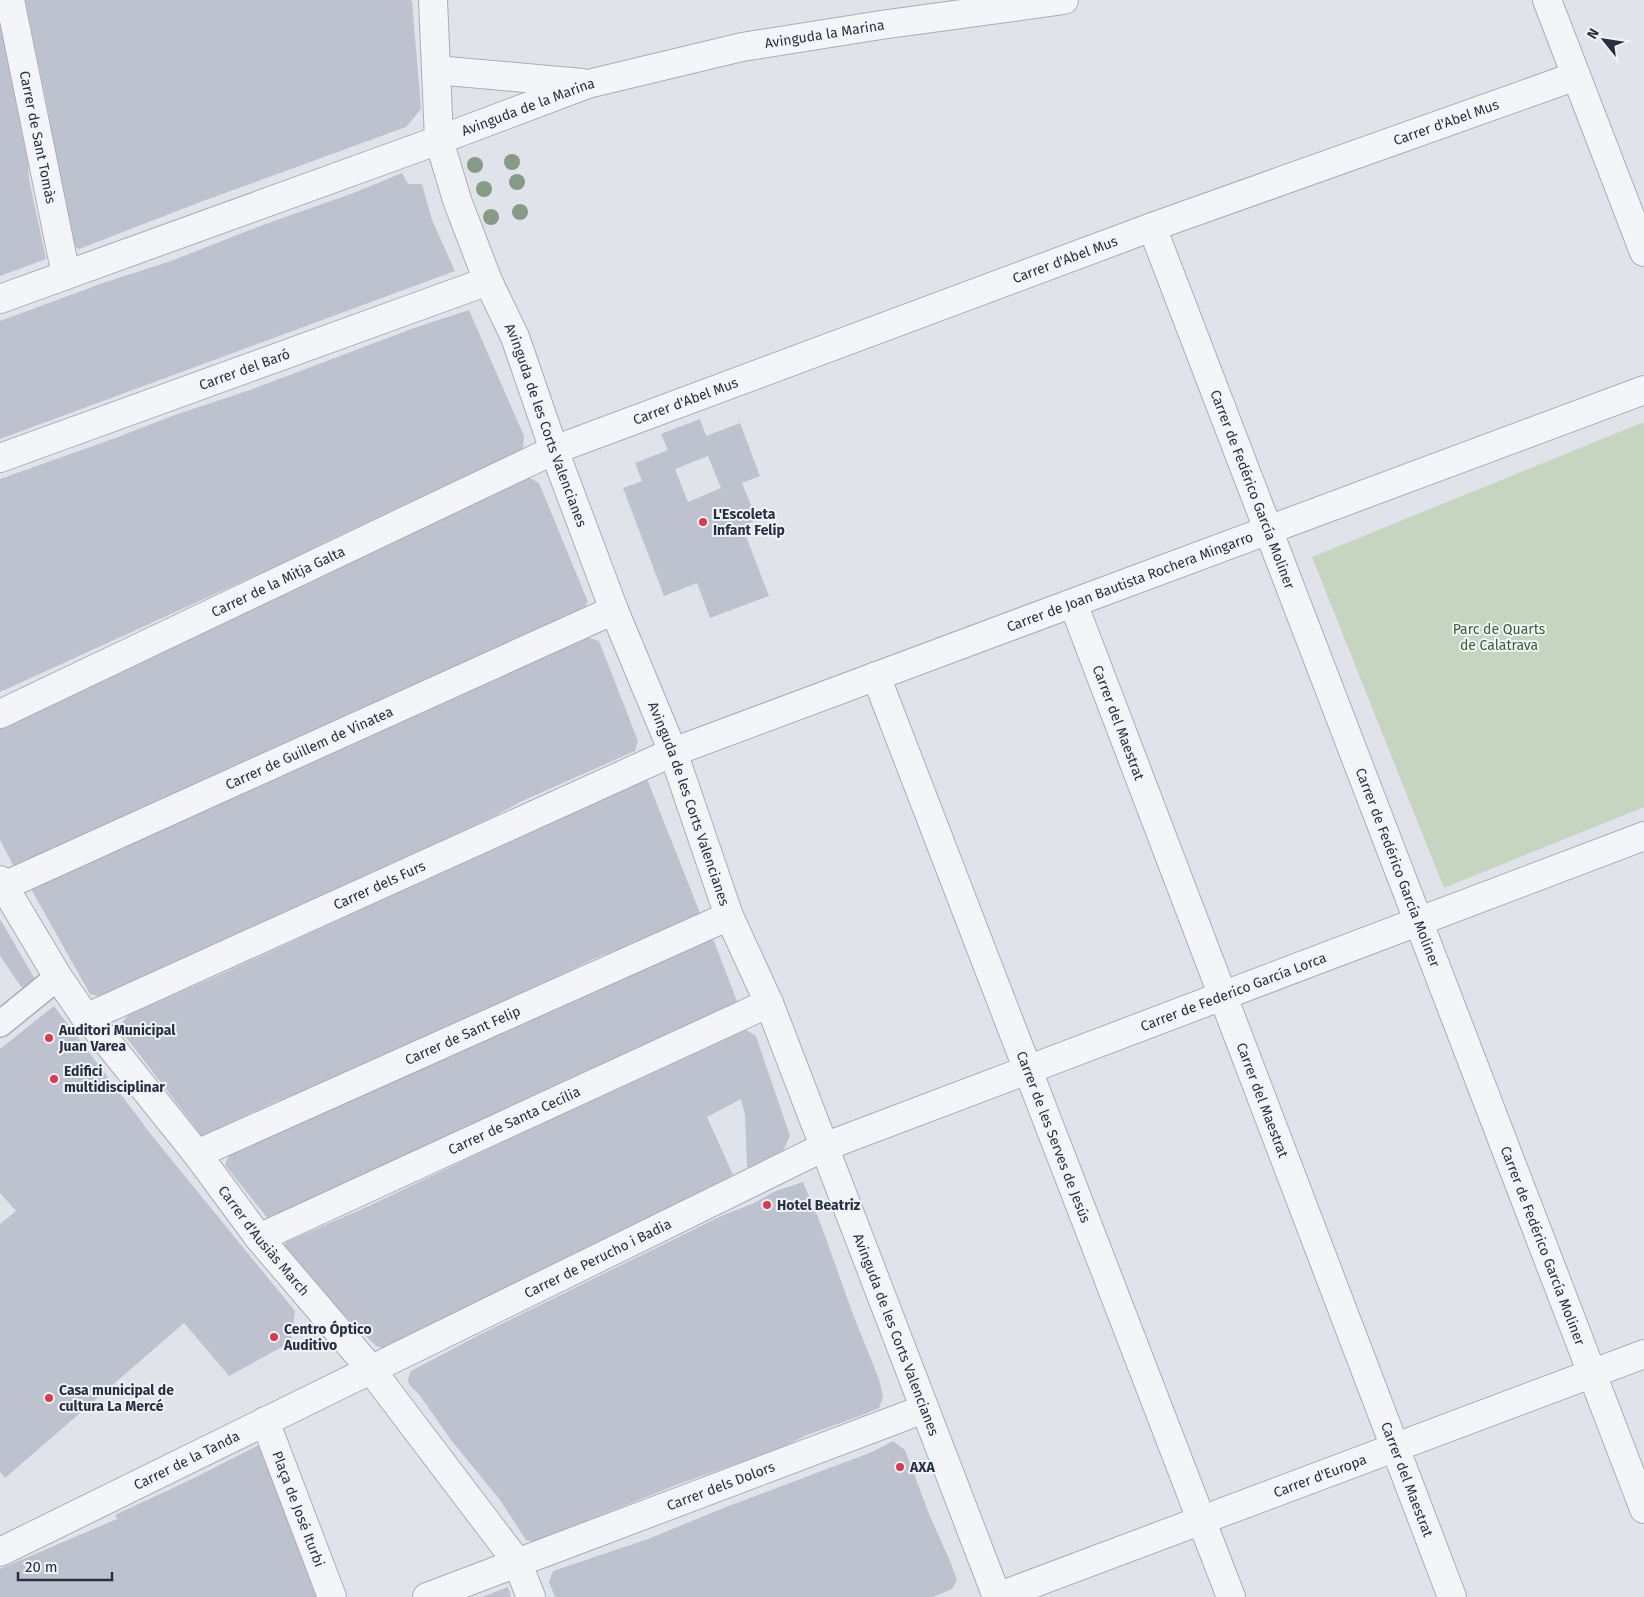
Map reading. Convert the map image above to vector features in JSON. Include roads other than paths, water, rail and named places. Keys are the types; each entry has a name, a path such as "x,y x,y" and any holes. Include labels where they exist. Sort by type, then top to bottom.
{"street":[{"name":"Carrer de Sant Tomàs","path":"10,0 66,275"},
{"name":"Avinguda de les Corts Valencianes","path":"433,0 440,140 457,200 488,281 515,337 554,450 614,610 673,752 730,916 769,1003 997,1597"},
{"name":"Avinguda la Marina","path":"588,84 742,47 881,25 1064,0"},
{"path":"1547,0 1644,252"},
{"name":"Avinguda de la Marina","path":"436,70 588,84"},
{"name":"Carrer d'Abel Mus","path":"554,450 1152,227 1576,76"},
{"name":"Avinguda de la Marina","path":"0,299 440,140 588,84"},
{"name":"Carrer de Fedérico García Moliner","path":"1152,227 1644,1509"},
{"name":"Carrer del Baró","path":"0,458 488,281"},
{"name":"Carrer de Joan Bautista Rochera Mingarro","path":"673,752 1644,390"},
{"name":"Carrer de la Mitja Galta","path":"0,714 554,450"},
{"name":"Carrer del Maestrat","path":"1073,603 1452,1597"},
{"name":"Carrer de Guillem de Vinatea","path":"2,883 614,610"},
{"name":"Carrer de les Serves de Jesús","path":"876,676 1231,1597"},
{"name":"Carrer dels Furs","path":"86,1018 673,752"},
{"name":"Carrer de Federico García Lorca","path":"824,1146 1644,836"},
{"name":"Carrer d'Ausiàs March","path":"2,883 58,976 86,1018 197,1154 259,1238 371,1369 517,1562 531,1597"},
{"name":"Carrer de Sant Felip","path":"197,1154 730,916"},
{"path":"0,1024 58,976"},
{"name":"Carrer de Santa Cecília","path":"259,1238 769,1003"},
{"name":"Carrer de Perucho i Badia","path":"371,1369 824,1146"},
{"name":"Carrer d'Europa","path":"997,1597 1644,1354"},
{"name":"Carrer de la Tanda","path":"0,1552 371,1369"},
{"name":"Carrer dels Dolors","path":"517,1562 924,1409"},
{"name":"Plaça de José Iturbi","path":"265,1422 332,1597"},
{"path":"427,1597 517,1562"}],"place":[{"name":"L'Escoleta Infant Felip","path":"703,522"},
{"name":"Auditori Municipal Juan Varea","path":"49,1038"},
{"name":"Edifici multidisciplinar","path":"54,1079"},
{"name":"Hotel Beatriz","path":"767,1205"},
{"name":"Centro Óptico Auditivo","path":"274,1337"},
{"name":"Casa municipal de cultura La Mercé","path":"49,1398"},
{"name":"AXA","path":"900,1467"}],"park label":[{"name":"Parc de Quarts de Calatrava","path":"1499,638"}]}
